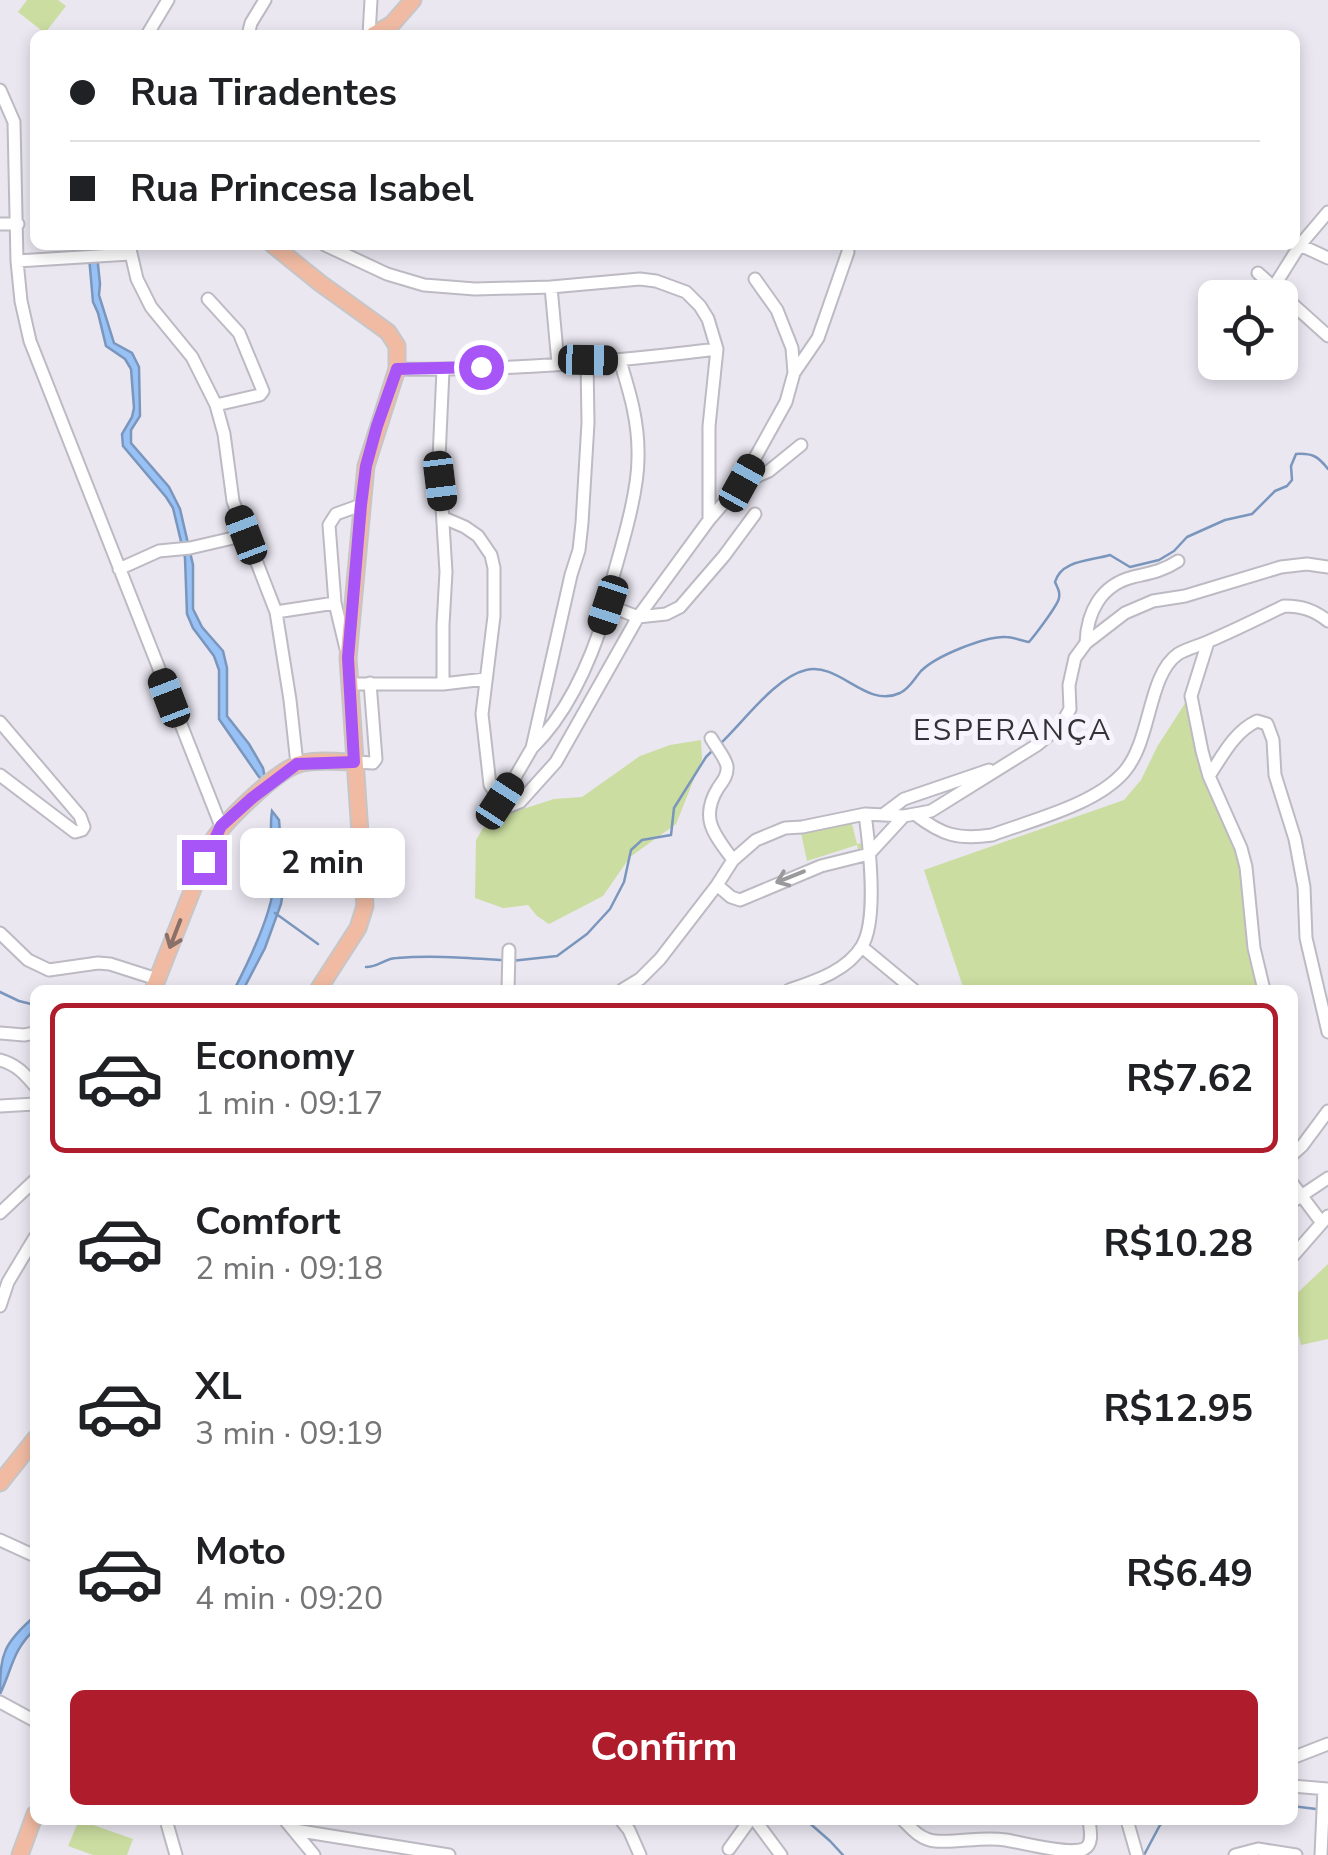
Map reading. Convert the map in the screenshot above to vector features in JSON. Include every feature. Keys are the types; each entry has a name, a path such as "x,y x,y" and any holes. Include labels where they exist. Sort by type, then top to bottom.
{"main road":[{"path":"381,30 392,24 413,0"},
{"path":"279,250 388,332 397,346 397,369 366,466 348,658 364,913 321,985"},
{"path":"155,985 221,826 297,764 354,762"},
{"path":"0,1483 30,1445"},
{"path":"20,1855 31,1825"}],"street":[{"path":"150,30 168,0"},
{"path":"249,30 264,0"},
{"path":"371,0 371,30"},
{"path":"0,90 14,122 17,261 30,341 221,826"},
{"path":"1328,212 1300,245 1328,258"},
{"path":"0,224 18,224"},
{"path":"17,261 95,258 130,250 137,279 151,307 192,356 216,406 233,501 276,612 297,764"},
{"path":"336,250 387,274 424,285 475,289 551,287 640,279 686,292 708,319 718,349 709,426 708,520"},
{"path":"1279,280 1297,250"},
{"path":"444,518 478,536 491,555 494,568 494,616 482,714 490,786 500,801 510,806 520,802 556,762 638,618 708,520 742,483 786,402 794,373 818,338 848,252"},
{"path":"1258,273 1265,280"},
{"path":"755,279 777,310 792,348 794,373"},
{"path":"551,287 558,363"},
{"path":"208,298 239,332 263,390 260,395 216,406"},
{"path":"1298,309 1328,336"},
{"path":"397,369 620,361 718,349"},
{"path":"532,748 579,550 588,360"},
{"path":"500,801 570,696 589,660 608,605 638,463 635,411 620,361"},
{"path":"442,370 439,458 446,572 443,684"},
{"path":"742,483 769,471 801,445"},
{"path":"348,658 335,603 329,525 336,514 361,505"},
{"path":"608,605 638,618 666,614 680,607 755,514"},
{"path":"119,569 150,554 246,535"},
{"path":"1086,643 1089,614 1114,584 1158,572 1178,561"},
{"path":"717,885 740,900 821,866 870,854 910,816 948,802 1037,745 1061,725 1070,709 1071,673 1086,643 1125,614 1153,601 1184,596 1281,567 1328,567"},
{"path":"276,612 335,603"},
{"path":"631,985 660,960 732,860 756,840 785,828 865,814 910,816 939,832 976,838 1084,800 1124,772 1138,750 1164,672 1177,655 1284,606 1300,606 1328,621"},
{"path":"1208,642 1191,696 1209,776 1246,867 1254,948 1263,985"},
{"path":"349,684 443,684 485,679"},
{"path":"354,762 373,763 376,759 370,683"},
{"path":"1209,776 1246,726 1257,720 1266,724 1274,740 1274,775 1295,838 1304,887 1306,938 1328,1032"},
{"path":"0,722 80,816 84,829 78,833 73,830 0,775"},
{"path":"713,741 726,763 725,778 708,809 714,834 732,860"},
{"path":"884,814 904,799 1001,767"},
{"path":"803,985 844,966 862,946 869,924 870,854 865,814"},
{"path":"0,933 39,967 49,970 110,964 155,985"},
{"path":"862,946 908,985"},
{"path":"508,983 509,953"},
{"path":"0,1033 30,1034"},
{"path":"0,1060 19,1069 30,1081"},
{"path":"0,1106 30,1104"},
{"path":"1298,1150 1328,1111"},
{"path":"1298,1250 1325,1220 1298,1199 1328,1178"},
{"path":"0,1213 30,1185"},
{"path":"0,1306 8,1282 30,1245"},
{"path":"0,1540 30,1554"},
{"path":"2,1703 30,1717"},
{"path":"1298,1756 1328,1744"},
{"path":"1298,1787 1326,1789 1321,1855"},
{"path":"167,1825 176,1855"},
{"path":"290,1825 307,1852"},
{"path":"290,1825 449,1855"},
{"path":"624,1825 640,1855"},
{"path":"729,1849 745,1825"},
{"path":"752,1825 781,1855"},
{"path":"908,1825 923,1838 934,1841 1004,1840 1043,1849 1080,1851 1091,1838 1090,1825"},
{"path":"1128,1825 1136,1852"},
{"path":"1235,1855 1258,1850 1296,1855"}],"green space":[{"path":"27,0 58,0 66,6 47,30 41,30 18,12"},
{"path":"1189,697 1242,862 1257,985 962,985 924,870 1124,800 1141,780"},
{"path":"701,740 702,759 676,824 630,857 603,896 549,924 528,905 503,908 475,898 476,840 488,820 554,799 582,797 640,756 670,745"},
{"path":"851,820 857,844 865,842 867,850 859,853 857,845 807,861 801,833"},
{"path":"1328,1264 1328,1339 1301,1345 1298,1292"},
{"path":"77,1825 93,1825 133,1839 127,1855 93,1855 68,1846"}],"water":[{"path":"88,250 97,250 99,295 114,343 132,353 139,367 140,416 131,430 131,443 169,487 180,509 193,565 193,609 202,627 223,651 227,716 263,768 266,783 219,719 219,670 187,614 185,558 173,508 123,446 122,434 134,408 131,369 125,359 106,346 93,302"},
{"path":"272,811 279,820 284,885 281,904 246,985 236,985 272,897"},
{"path":"30,1621 30,1634 17,1652 0,1694 1,1668 16,1634"}],"waterway":[{"path":"719,745 771,691 806,670 830,672 864,691 888,696 900,693 928,665 961,648 997,638 1029,642 1058,602 1055,582 1063,569 1110,555 1130,567 1159,560 1187,537 1225,520 1252,514 1292,480 1291,466 1296,454 1314,456 1328,469"},
{"path":"511,961 557,956 587,934 610,909 624,882 631,850 642,840 671,835 674,808 713,750"},
{"path":"275,913 318,944"},
{"path":"366,967 410,957 503,960"},
{"path":"0,992 30,1004"},
{"path":"1298,1807 1316,1809"},
{"path":"812,1825 843,1855"},
{"path":"1144,1855 1160,1825"}],"district":[{"name":"ESPERANÇA","path":"1013,730"}],"route":[{"path":"204,862 221,826 297,764 354,762 348,658 361,505 377,426 397,369 481,367"}]}
